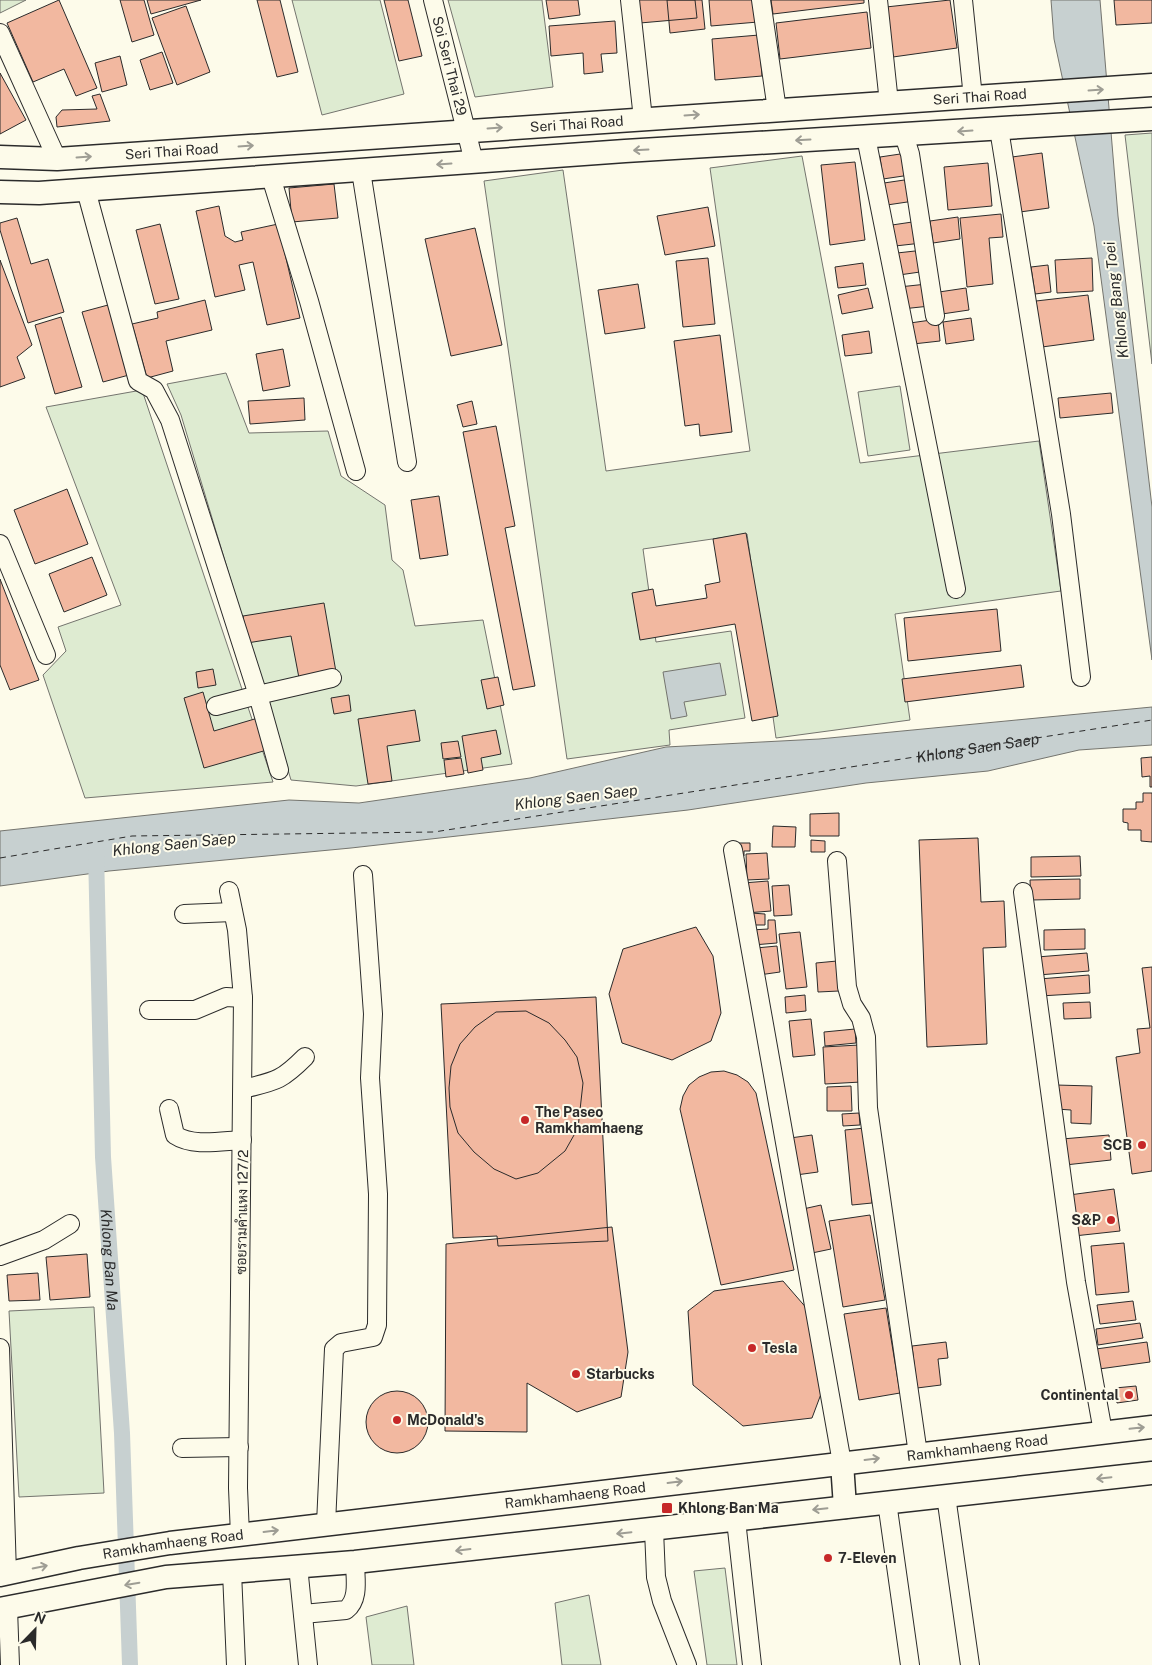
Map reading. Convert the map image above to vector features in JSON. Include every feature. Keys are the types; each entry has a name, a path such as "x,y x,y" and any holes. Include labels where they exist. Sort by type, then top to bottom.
{"main road":[{"name":"Seri Thai Road","path":"0,157 57,159 1152,85"},
{"path":"0,192 86,190 474,162 1141,120"},
{"name":"Ramkhamhaeng Road","path":"4,1574 79,1558 170,1543 1152,1427"},
{"path":"842,1463 845,1507"},
{"path":"4,1608 166,1578 355,1562 1152,1473"}],"street":[{"name":"Soi Seri Thai 29","path":"433,0 474,162"},
{"path":"630,0 643,119"},
{"path":"761,0 777,110"},
{"path":"878,0 889,103"},
{"path":"963,0 973,98"},
{"path":"0,33 57,159"},
{"path":"999,128 1061,514 1080,677"},
{"path":"904,135 910,154 935,316"},
{"path":"866,137 956,589"},
{"path":"361,171 407,462"},
{"path":"271,177 304,284 356,471"},
{"path":"86,190 138,382 154,390 170,420 280,770"},
{"path":"0,544 46,656"},
{"path":"216,706 332,678"},
{"path":"733,850 842,1463"},
{"path":"837,860 847,987 852,1004 861,1018 866,1037 868,1108 918,1454"},
{"path":"326,1524 334,1349 340,1343 373,1337 378,1325 378,1194 370,1078 373,1014 363,875"},
{"name":"ซอยรามคำแหง 127/2","path":"229,891 241,958 243,998 240,1535"},
{"path":"1024,892 1076,1282 1102,1432"},
{"path":"184,914 233,912"},
{"path":"150,1010 195,1010 226,997 243,998"},
{"path":"243,1089 286,1076 305,1056"},
{"path":"169,1109 175,1135 180,1139 193,1142 242,1140"},
{"path":"0,1256 44,1240 70,1224"},
{"path":"0,1348 4,1574"},
{"path":"182,1448 239,1447"},
{"path":"946,1496 970,1665"},
{"path":"887,1502 910,1665"},
{"path":"736,1520 752,1665"},
{"path":"654,1530 656,1577 662,1601 687,1665"},
{"path":"303,1614 346,1610 352,1606 355,1600 355,1562"},
{"path":"298,1566 308,1665"},
{"path":"232,1572 236,1665"},
{"path":"4,1608 10,1665"}],"green space":[{"path":"0,0 26,0 0,13"},
{"path":"292,0 380,0 404,94 322,115"},
{"path":"448,0 542,0 553,87 475,97"},
{"path":"1152,133 1152,364 1125,135"},
{"path":"802,156 860,463 1039,441 1061,591 895,614 910,720 776,738 747,534 643,549 656,642 731,631 745,718 669,730 670,745 567,759 484,181 563,170 606,471 750,451 710,168"},
{"path":"226,373 249,433 328,431 341,476 385,505 392,560 403,570 415,626 483,620 512,764 356,786 291,780 181,415 167,384"},
{"path":"900,386 910,450 868,456 858,392"},
{"path":"142,390 273,782 85,798 43,675 66,651 58,627 121,605 46,407"},
{"path":"94,1307 104,1493 19,1497 9,1311"},
{"path":"725,1568 737,1665 707,1665 694,1571"},
{"path":"589,1595 601,1665 562,1665 555,1603"},
{"path":"407,1606 414,1665 372,1665 366,1617"}],"water":[{"name":"Khlong Bang Toei","path":"1051,0 1100,0 1118,216 1152,507 1152,660 1094,226 1054,39"},
{"path":"720,663 726,695 684,702 687,716 671,719 663,672"},
{"name":"Khlong Saen Saep","path":"1152,707 1152,745 1079,750 988,771 866,783 688,810 351,848 109,871 0,886 0,831 289,800 359,803 530,778 666,747 819,739"}],"building":[{"path":"59,0 97,88 76,96 64,69 33,82 7,23"},
{"path":"120,0 144,0 154,35 132,42"},
{"path":"147,0 201,0 151,14"},
{"path":"257,0 280,0 298,72 277,77"},
{"path":"384,0 408,0 422,56 399,61"},
{"path":"546,0 578,0 580,15 549,19"},
{"path":"638,0 695,0 697,18 640,23"},
{"path":"667,0 702,0 705,29 670,33"},
{"path":"709,0 756,0 758,22 711,26"},
{"path":"771,0 864,0 864,3 773,14"},
{"path":"950,0 957,48 893,57 886,7"},
{"path":"1114,0 1152,0 1152,23 1116,25"},
{"path":"186,6 210,72 177,85 152,18"},
{"path":"867,12 871,48 780,59 776,23"},
{"path":"615,21 617,53 601,54 603,72 584,74 583,53 551,56 549,26"},
{"path":"759,35 762,76 715,80 712,39"},
{"path":"162,52 173,83 150,90 140,60"},
{"path":"120,56 127,85 102,92 95,63"},
{"path":"0,73 26,120 0,134"},
{"path":"100,94 110,121 57,127 56,117 62,110 97,109 92,96"},
{"path":"907,153 910,175 883,179 880,157"},
{"path":"1042,153 1049,208 1020,212 1012,157"},
{"path":"855,162 865,240 830,245 821,165"},
{"path":"988,163 992,206 948,210 944,167"},
{"path":"911,179 914,201 887,205 884,183"},
{"path":"334,184 338,218 292,222 289,188"},
{"path":"219,206 225,236 235,242 243,240 241,232 278,224 300,318 267,325 253,262 239,265 245,290 215,297 196,211"},
{"path":"708,207 715,246 665,255 657,216"},
{"path":"1001,214 1003,237 989,238 993,284 967,287 960,218"},
{"path":"958,217 960,239 933,243 930,221"},
{"path":"17,218 31,264 48,259 64,312 28,323 0,230 0,223"},
{"path":"919,221 922,243 895,246 892,225"},
{"path":"160,224 179,299 155,304 136,230"},
{"path":"475,228 502,345 451,356 425,239"},
{"path":"924,250 927,271 899,275 897,253"},
{"path":"708,258 715,324 683,327 676,261"},
{"path":"1092,258 1093,291 1057,293 1055,260"},
{"path":"0,260 32,345 17,357 25,378 0,387"},
{"path":"863,263 866,285 838,288 835,267"},
{"path":"1048,265 1051,292 1035,294 1031,267"},
{"path":"638,284 645,328 605,334 598,290"},
{"path":"927,284 930,306 902,309 899,287"},
{"path":"868,288 873,308 842,314 838,295"},
{"path":"966,288 969,310 942,314 939,292"},
{"path":"1088,295 1094,340 1042,347 1036,301"},
{"path":"205,300 212,330 166,341 173,371 147,378 132,324 158,318 157,312"},
{"path":"108,305 129,375 103,382 82,312"},
{"path":"61,317 82,387 55,394 35,325"},
{"path":"971,318 974,340 946,344 943,322"},
{"path":"938,319 940,341 913,344 910,323"},
{"path":"869,331 872,353 845,356 842,335"},
{"path":"720,335 732,432 700,436 699,424 685,426 674,341"},
{"path":"283,349 290,386 263,391 256,354"},
{"path":"1111,393 1113,413 1060,418 1058,398"},
{"path":"304,398 305,420 250,424 248,401"},
{"path":"472,401 477,424 463,427 457,405"},
{"path":"496,426 515,526 505,528 535,686 513,690 463,432"},
{"path":"67,489 88,544 35,564 14,510"},
{"path":"439,496 448,555 420,559 411,500"},
{"path":"746,533 778,716 752,721 735,624 640,640 632,593 653,589 656,606 707,598 705,585 720,582 713,539"},
{"path":"92,557 107,595 64,612 49,574"},
{"path":"0,579 39,680 10,690 0,665"},
{"path":"324,603 336,672 299,678 291,636 247,643 243,616"},
{"path":"997,609 1001,651 908,661 904,618"},
{"path":"1021,665 1024,687 905,702 902,679"},
{"path":"213,669 216,685 198,688 196,672"},
{"path":"498,677 504,705 487,709 481,680"},
{"path":"203,692 214,731 258,718 267,750 204,768 184,698"},
{"path":"349,695 351,711 334,714 331,698"},
{"path":"415,710 420,741 387,746 392,781 368,784 358,719"},
{"path":"496,730 501,754 481,758 483,770 468,773 462,736"},
{"path":"458,741 461,757 443,759 441,743"},
{"path":"1152,757 1152,787 1150,787 1150,776 1142,777 1141,758"},
{"path":"461,758 464,774 446,777 444,760"},
{"path":"1143,793 1152,793 1152,842 1141,841 1141,830 1128,830 1128,823 1123,822 1123,809 1136,809 1136,802 1143,802"},
{"path":"839,813 839,836 810,836 810,814"},
{"path":"773,826 796,827 795,847 772,847"},
{"path":"978,838 981,902 1004,901 1006,947 983,948 987,1044 927,1047 919,840"},
{"path":"811,840 825,841 825,852 811,852"},
{"path":"736,843 750,843 750,851 744,851 744,856 736,856"},
{"path":"767,853 769,879 747,880 746,854"},
{"path":"1080,856 1081,876 1031,877 1031,857"},
{"path":"1080,879 1080,899 1031,900 1030,880"},
{"path":"768,881 771,911 746,913 743,883"},
{"path":"789,885 792,915 774,916 772,886"},
{"path":"751,913 765,914 765,925 751,925"},
{"path":"768,920 775,920 777,943 753,945 751,930 768,929"},
{"path":"696,927 713,956 721,1013 711,1041 672,1060 622,1043 609,994 623,949"},
{"path":"1085,929 1085,949 1044,950 1044,930"},
{"path":"800,932 807,987 786,989 779,934"},
{"path":"777,946 780,972 759,975 756,948"},
{"path":"1087,953 1089,971 1038,975 1037,957"},
{"path":"837,961 839,991 818,992 816,963"},
{"path":"1152,967 1152,1171 1132,1174 1116,1057 1140,1053 1137,1029 1150,1028 1142,968"},
{"path":"1089,975 1090,993 1040,996 1039,979"},
{"path":"805,995 806,1011 786,1013 785,997"},
{"name":"The Paseo Ramkhamhaeng","path":"596,997 608,1241 498,1246 497,1236 453,1238 441,1004"},
{"path":"1090,1002 1091,1018 1064,1019 1063,1003"},
{"path":"526,1011 549,1023 565,1040 577,1057 583,1083 578,1128 565,1151 538,1173 516,1179 494,1169 474,1152 458,1133 450,1107 449,1088 451,1066 460,1044 475,1027 496,1012"},
{"path":"811,1019 815,1055 793,1057 789,1021"},
{"path":"855,1029 856,1043 825,1046 824,1032"},
{"path":"859,1045 861,1082 825,1084 823,1047"},
{"path":"724,1071 737,1075 748,1082 756,1093 794,1270 721,1285 680,1109 683,1096 689,1085 699,1077 711,1072"},
{"path":"1056,1085 1092,1086 1091,1124 1071,1123 1071,1110 1056,1109"},
{"path":"851,1086 852,1111 827,1111 827,1087"},
{"path":"859,1113 860,1125 843,1126 842,1114"},
{"path":"865,1128 872,1203 852,1205 845,1130"},
{"path":"812,1135 818,1172 796,1175 790,1138"},
{"path":"1109,1135 1111,1160 1065,1165 1062,1139"},
{"path":"1114,1189 1120,1231 1074,1236 1069,1195"},
{"path":"821,1205 831,1249 812,1253 803,1209"},
{"path":"870,1215 885,1300 843,1307 829,1221"},
{"path":"612,1227 628,1352 621,1397 577,1412 527,1383 527,1432 445,1431 446,1244"},
{"path":"1124,1243 1129,1292 1096,1295 1091,1246"},
{"path":"87,1254 90,1297 50,1300 46,1257"},
{"path":"38,1273 40,1300 9,1301 7,1275"},
{"name":"Tesla","path":"783,1281 809,1311 821,1394 812,1418 743,1426 693,1385 688,1311 714,1291"},
{"path":"1133,1301 1136,1320 1100,1324 1097,1305"},
{"path":"886,1308 900,1393 859,1400 844,1314"},
{"path":"1140,1323 1143,1338 1098,1345 1096,1329"},
{"path":"946,1342 948,1358 938,1359 941,1385 917,1388 912,1346"},
{"path":"1147,1342 1150,1362 1099,1369 1096,1349"},
{"path":"1136,1386 1138,1400 1117,1403 1115,1388"},
{"name":"McDonald's","path":"397,1391 409,1393 419,1400 426,1410 428,1422 426,1434 419,1444 409,1451 397,1453 385,1451 375,1444 368,1434 366,1422 368,1410 375,1400 385,1393"}],"waterway":[{"name":"Khlong Ban Ma","path":"96,852 103,1157 122,1433 130,1665"}],"ferry route":[{"path":"0,858 132,836 434,832 1152,720"}],"place":[{"name":"The Paseo Ramkhamhaeng","path":"525,1120"},
{"name":"SCB","path":"1142,1145"},
{"name":"S&P","path":"1111,1220"},
{"name":"Tesla","path":"752,1348"},
{"name":"Starbucks","path":"576,1374"},
{"name":"Continental","path":"1129,1395"},
{"name":"McDonald's","path":"397,1420"},
{"name":"Khlong Ban Ma","path":"667,1508"},
{"name":"7-Eleven","path":"828,1558"}]}
